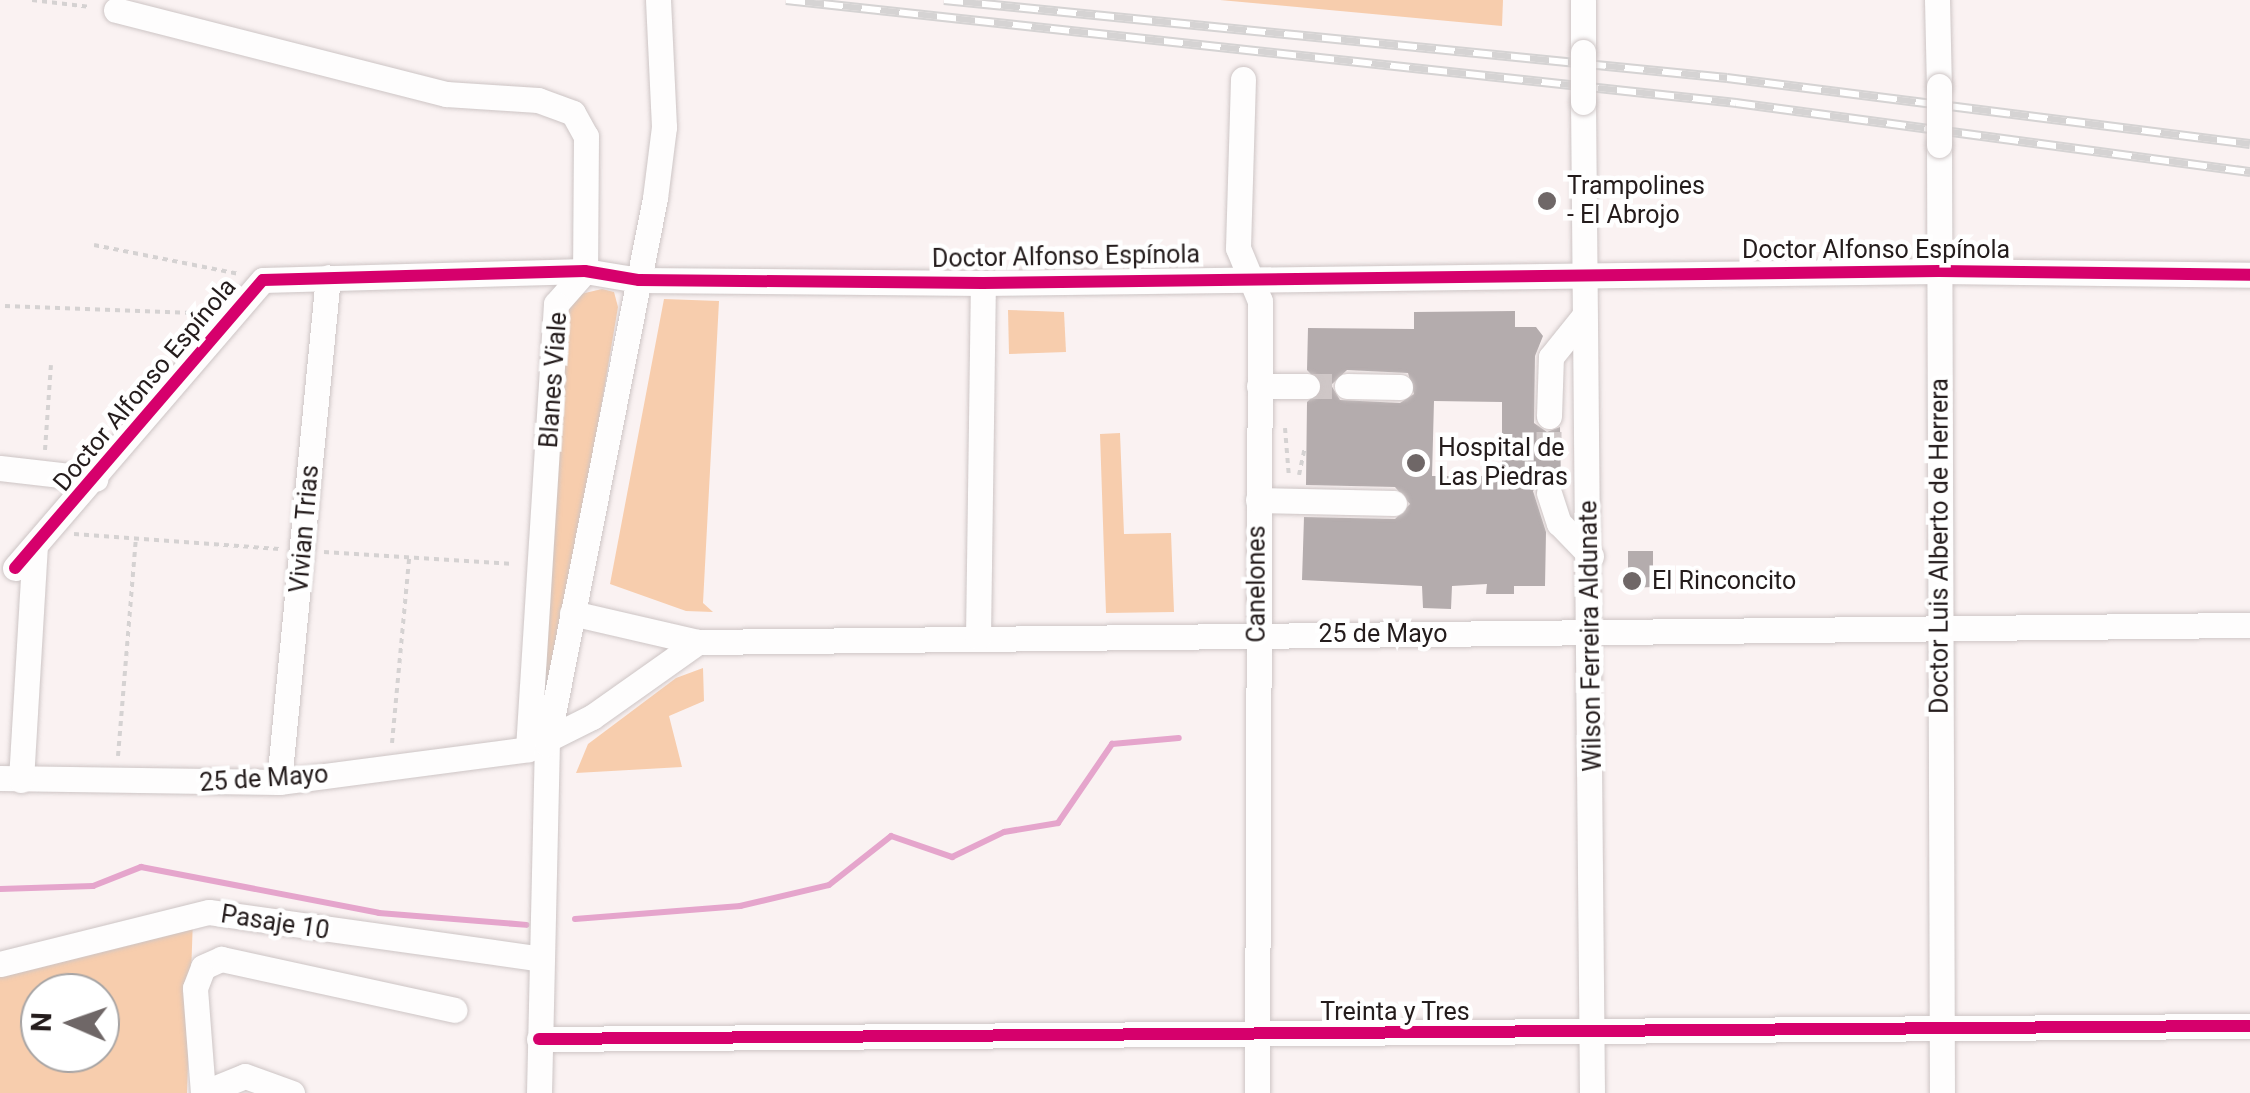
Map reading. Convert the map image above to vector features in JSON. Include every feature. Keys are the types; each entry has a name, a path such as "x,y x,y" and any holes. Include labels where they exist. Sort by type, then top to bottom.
{"street":[{"name":"Wilson Ferreira Aldunate","path":"1583,0 1583,316 1593,633 1592,1093"},
{"name":"Doctor Luis Alberto de Herrera","path":"1936,0 1942,1093"},
{"path":"539,1093 542,959 537,746 572,613 639,280 664,127 658,4"},
{"path":"116,10 446,94 538,100 574,112 586,136 585,271"},
{"name":"Canelones","path":"1243,79 1238,248 1260,301 1257,1093"},
{"name":"Doctor Alfonso Espínola","path":"15,568 263,280 585,271 639,280 984,283 1250,276 1939,271 2250,276"},
{"name":"Blanes Viale","path":"537,746 556,304 585,271"},
{"name":"Vivian Trias","path":"279,782 328,276"},
{"path":"978,637 984,283"},
{"path":"1549,416 1550,357 1583,316"},
{"path":"1260,386 1307,386"},
{"path":"1347,386 1400,387"},
{"path":"0,468 95,479"},
{"path":"1549,493 1558,522 1591,556"},
{"path":"1258,500 1394,503"},
{"path":"11,779 35,546"},
{"path":"572,613 698,642"},
{"name":"25 de Mayo","path":"11,779 116,786 279,782 537,746 698,642 2250,625"},
{"name":"Pasaje 10","path":"0,964 209,912 495,957 542,959"},
{"path":"292,1093 245,1076 203,1093 196,988 204,967 221,959 455,1010"},
{"name":"Treinta y Tres","path":"539,1039 1590,1035 2250,1026"}],"path":[{"path":"32,0 116,10"},
{"path":"94,246 263,280"},
{"path":"5,306 236,314"},
{"path":"44,472 51,366"},
{"path":"1259,422 1284,423 1290,485 1298,485 1305,447"},
{"path":"116,786 136,538"},
{"path":"390,767 409,556"}],"shaded area":[{"path":"1220,0 1503,0 1502,26"},
{"path":"602,289 614,292 618,307 551,705 541,722 568,297"},
{"path":"664,299 719,301 703,603 713,612 686,611 610,584"},
{"path":"1008,310 1064,312 1066,352 1009,354"},
{"path":"1120,433 1124,534 1171,533 1174,612 1106,613 1100,434"},
{"path":"703,668 704,701 669,716 682,767 576,773 588,744 676,678"},
{"path":"193,918 187,1093 0,1093 0,974"}],"building":[{"name":"Hospital de Las Piedras","path":"1515,311 1515,327 1536,327 1543,336 1535,356 1534,423 1547,432 1560,427 1561,483 1545,477 1533,491 1546,532 1545,586 1514,586 1514,594 1486,594 1487,584 1452,586 1451,609 1423,608 1422,586 1302,580 1304,517 1395,519 1410,504 1395,487 1306,485 1307,402 1323,387 1307,370 1308,328 1414,329 1414,312","holes":["1347,370 1408,373 1414,394 1400,403 1340,400 1331,385","1434,401 1502,402 1502,476 1432,476"]},
{"path":"1628,551 1653,551 1653,587 1628,588"}],"waterway":[{"path":"575,919 740,906 829,885 891,836 952,857 1004,832 1058,823 1112,744 1179,738"},
{"path":"0,889 93,886 141,867 379,913 527,925"}],"tunnel":[{"path":"1307,386 1347,386"},
{"path":"1549,416 1549,493"}],"railway":[{"path":"786,0 1736,103 2250,172"},
{"path":"944,0 1727,78 2250,144"}],"cycle path":[{"path":"15,568 263,280 585,271 639,280 983,283 1939,271 2250,275"},
{"path":"539,1039 2250,1026"}],"place":[{"name":"Trampolines - El Abrojo","path":"1547,201"},
{"name":"Hospital de Las Piedras","path":"1416,463"},
{"name":"El Rinconcito","path":"1632,581"}]}
